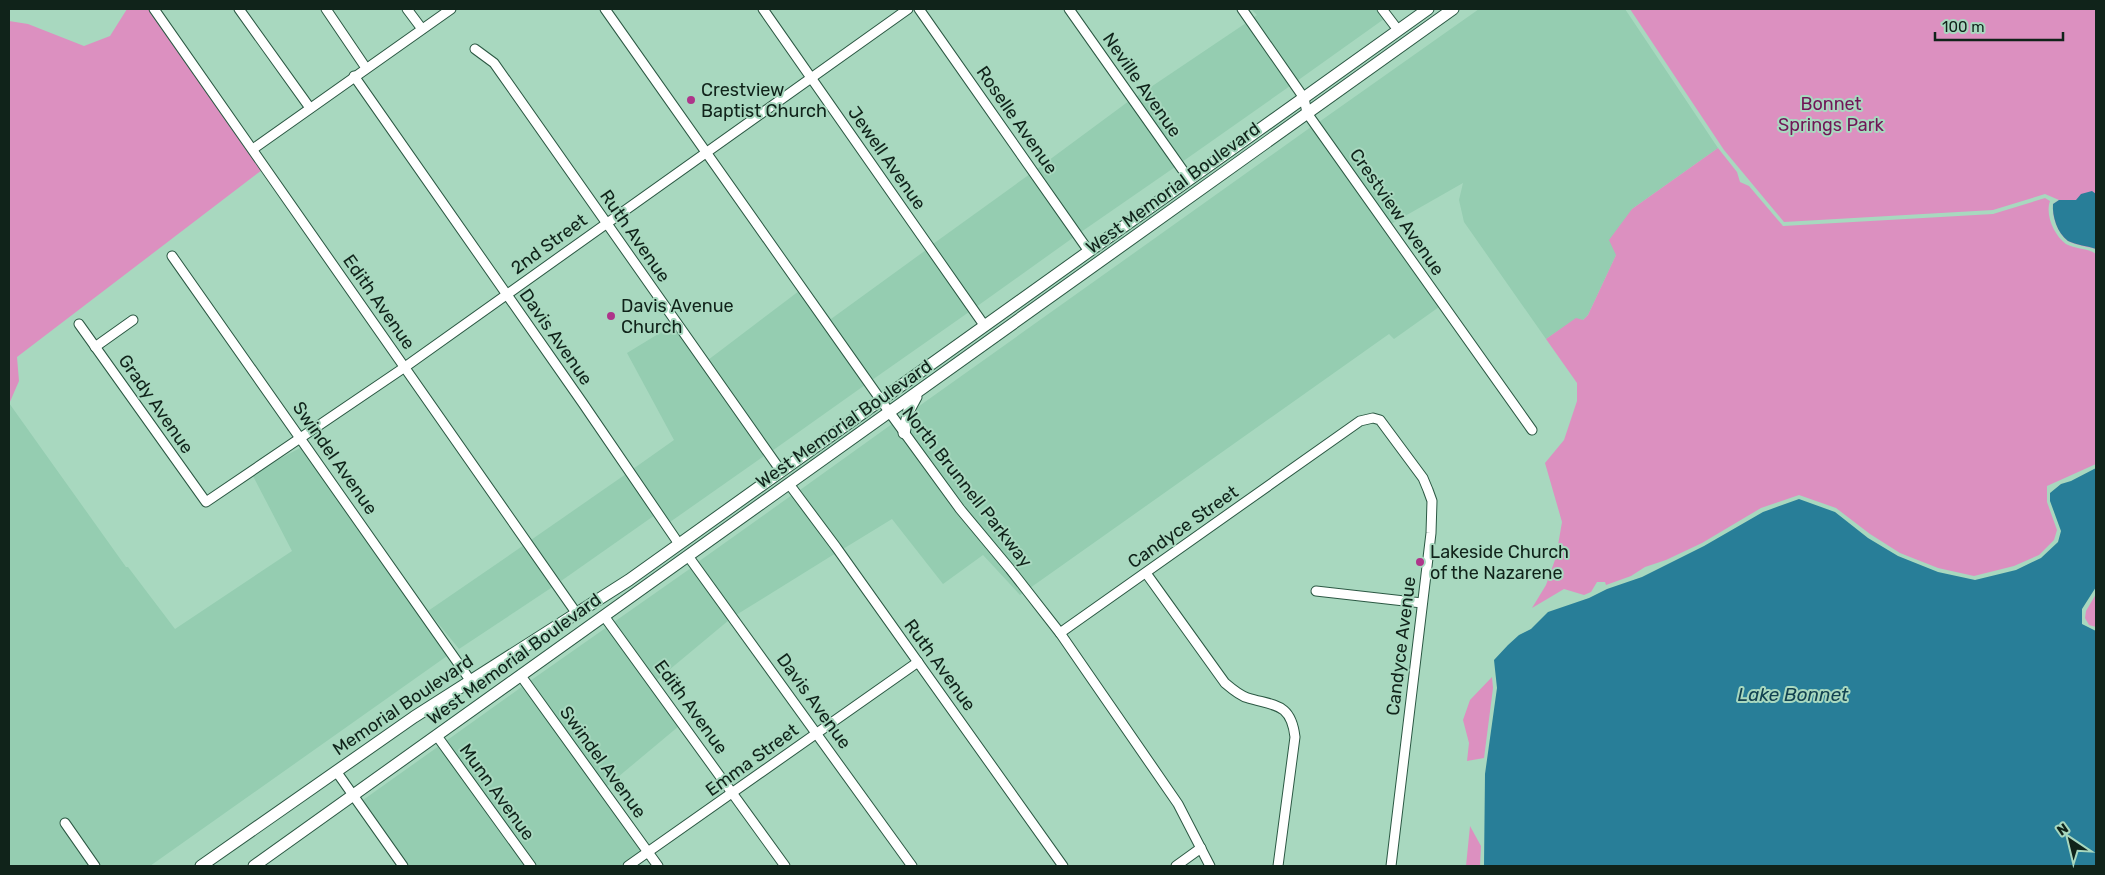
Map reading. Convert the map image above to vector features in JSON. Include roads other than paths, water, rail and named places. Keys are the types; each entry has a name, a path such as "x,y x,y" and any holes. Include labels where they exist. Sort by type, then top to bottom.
{"main road":[{"name":"West Memorial Boulevard","path":"629,580 1088,250 1428,9"},
{"path":"1409,40 1420,25 1442,9"},
{"name":"West Memorial Boulevard","path":"254,866 1453,9"},
{"path":"1096,264 1116,231"},
{"path":"1067,285 1079,269 1088,250"},
{"path":"904,433 909,410 920,391"},
{"path":"688,556 693,541 700,529"},
{"path":"665,572 674,559 679,544"},
{"name":"Memorial Boulevard","path":"201,866 470,680 629,580"}],"street":[{"name":"Edith Avenue","path":"154,9 577,614"},
{"path":"239,9 310,108"},
{"path":"326,9 366,68"},
{"path":"407,9 422,29"},
{"path":"253,149 450,9"},
{"name":"North Brunnell Parkway","path":"605,9 904,433 960,509 1010,569 1060,634 1178,804 1210,866"},
{"name":"Jewell Avenue","path":"762,9 984,325"},
{"name":"2nd Street","path":"206,502 405,366 908,9"},
{"name":"Roselle Avenue","path":"920,9 1088,250"},
{"name":"Neville Avenue","path":"1069,9 1189,180"},
{"name":"Crestview Avenue","path":"1242,9 1304,98 1307,113 1532,430"},
{"path":"1382,9 1398,30"},
{"name":"Ruth Avenue","path":"475,49 494,63 781,471"},
{"name":"Davis Avenue","path":"354,76 679,544"},
{"name":"Swindel Avenue","path":"172,256 470,680"},
{"path":"95,347 133,320"},
{"name":"Grady Avenue","path":"79,324 206,502"},
{"name":"Candyce Avenue","path":"1324,446 1360,421 1373,418 1380,420 1423,478 1432,501 1431,533 1391,866"},
{"name":"Candyce Street","path":"1060,634 1324,446"},
{"name":"Ruth Avenue","path":"789,484 1063,866"},
{"name":"Davis Avenue","path":"688,556 912,866"},
{"path":"1146,573 1226,683 1234,691 1247,698 1271,702 1281,708 1289,716 1294,727 1295,737 1278,866"},
{"path":"1316,591 1422,604"},
{"name":"Edith Avenue","path":"604,616 785,866"},
{"name":"Emma Street","path":"628,866 734,794 918,662"},
{"name":"Swindel Avenue","path":"521,676 658,866"},
{"name":"Munn Avenue","path":"437,736 531,866"},
{"path":"336,771 403,866"},
{"path":"65,823 95,866"},
{"path":"1176,866 1200,848"}],"water":[{"path":"2092,191 2096,194 2096,249 2068,241 2064,238 2054,219 2053,209 2053,204 2059,200 2076,200 2081,194"},
{"name":"Lake Bonnet","path":"2096,468 2096,587 2082,609 2082,624 2096,631 2096,866 1484,866 1485,774 1497,688 1494,660 1519,635 1531,629 1548,612 1642,577 1704,546 1763,512 1799,499 1835,512 1868,538 1898,556 1938,572 1975,580 2016,570 2041,558 2058,542 2061,531 2050,501 2050,493 2061,484"}],"place":[{"name":"Crestview Baptist Church","path":"691,100"},
{"name":"Davis Avenue Church","path":"611,316"},
{"name":"Lakeside Church of the Nazarene","path":"1420,562"}],"park label":[{"name":"Bonnet Springs Park","path":"1831,114"}]}
